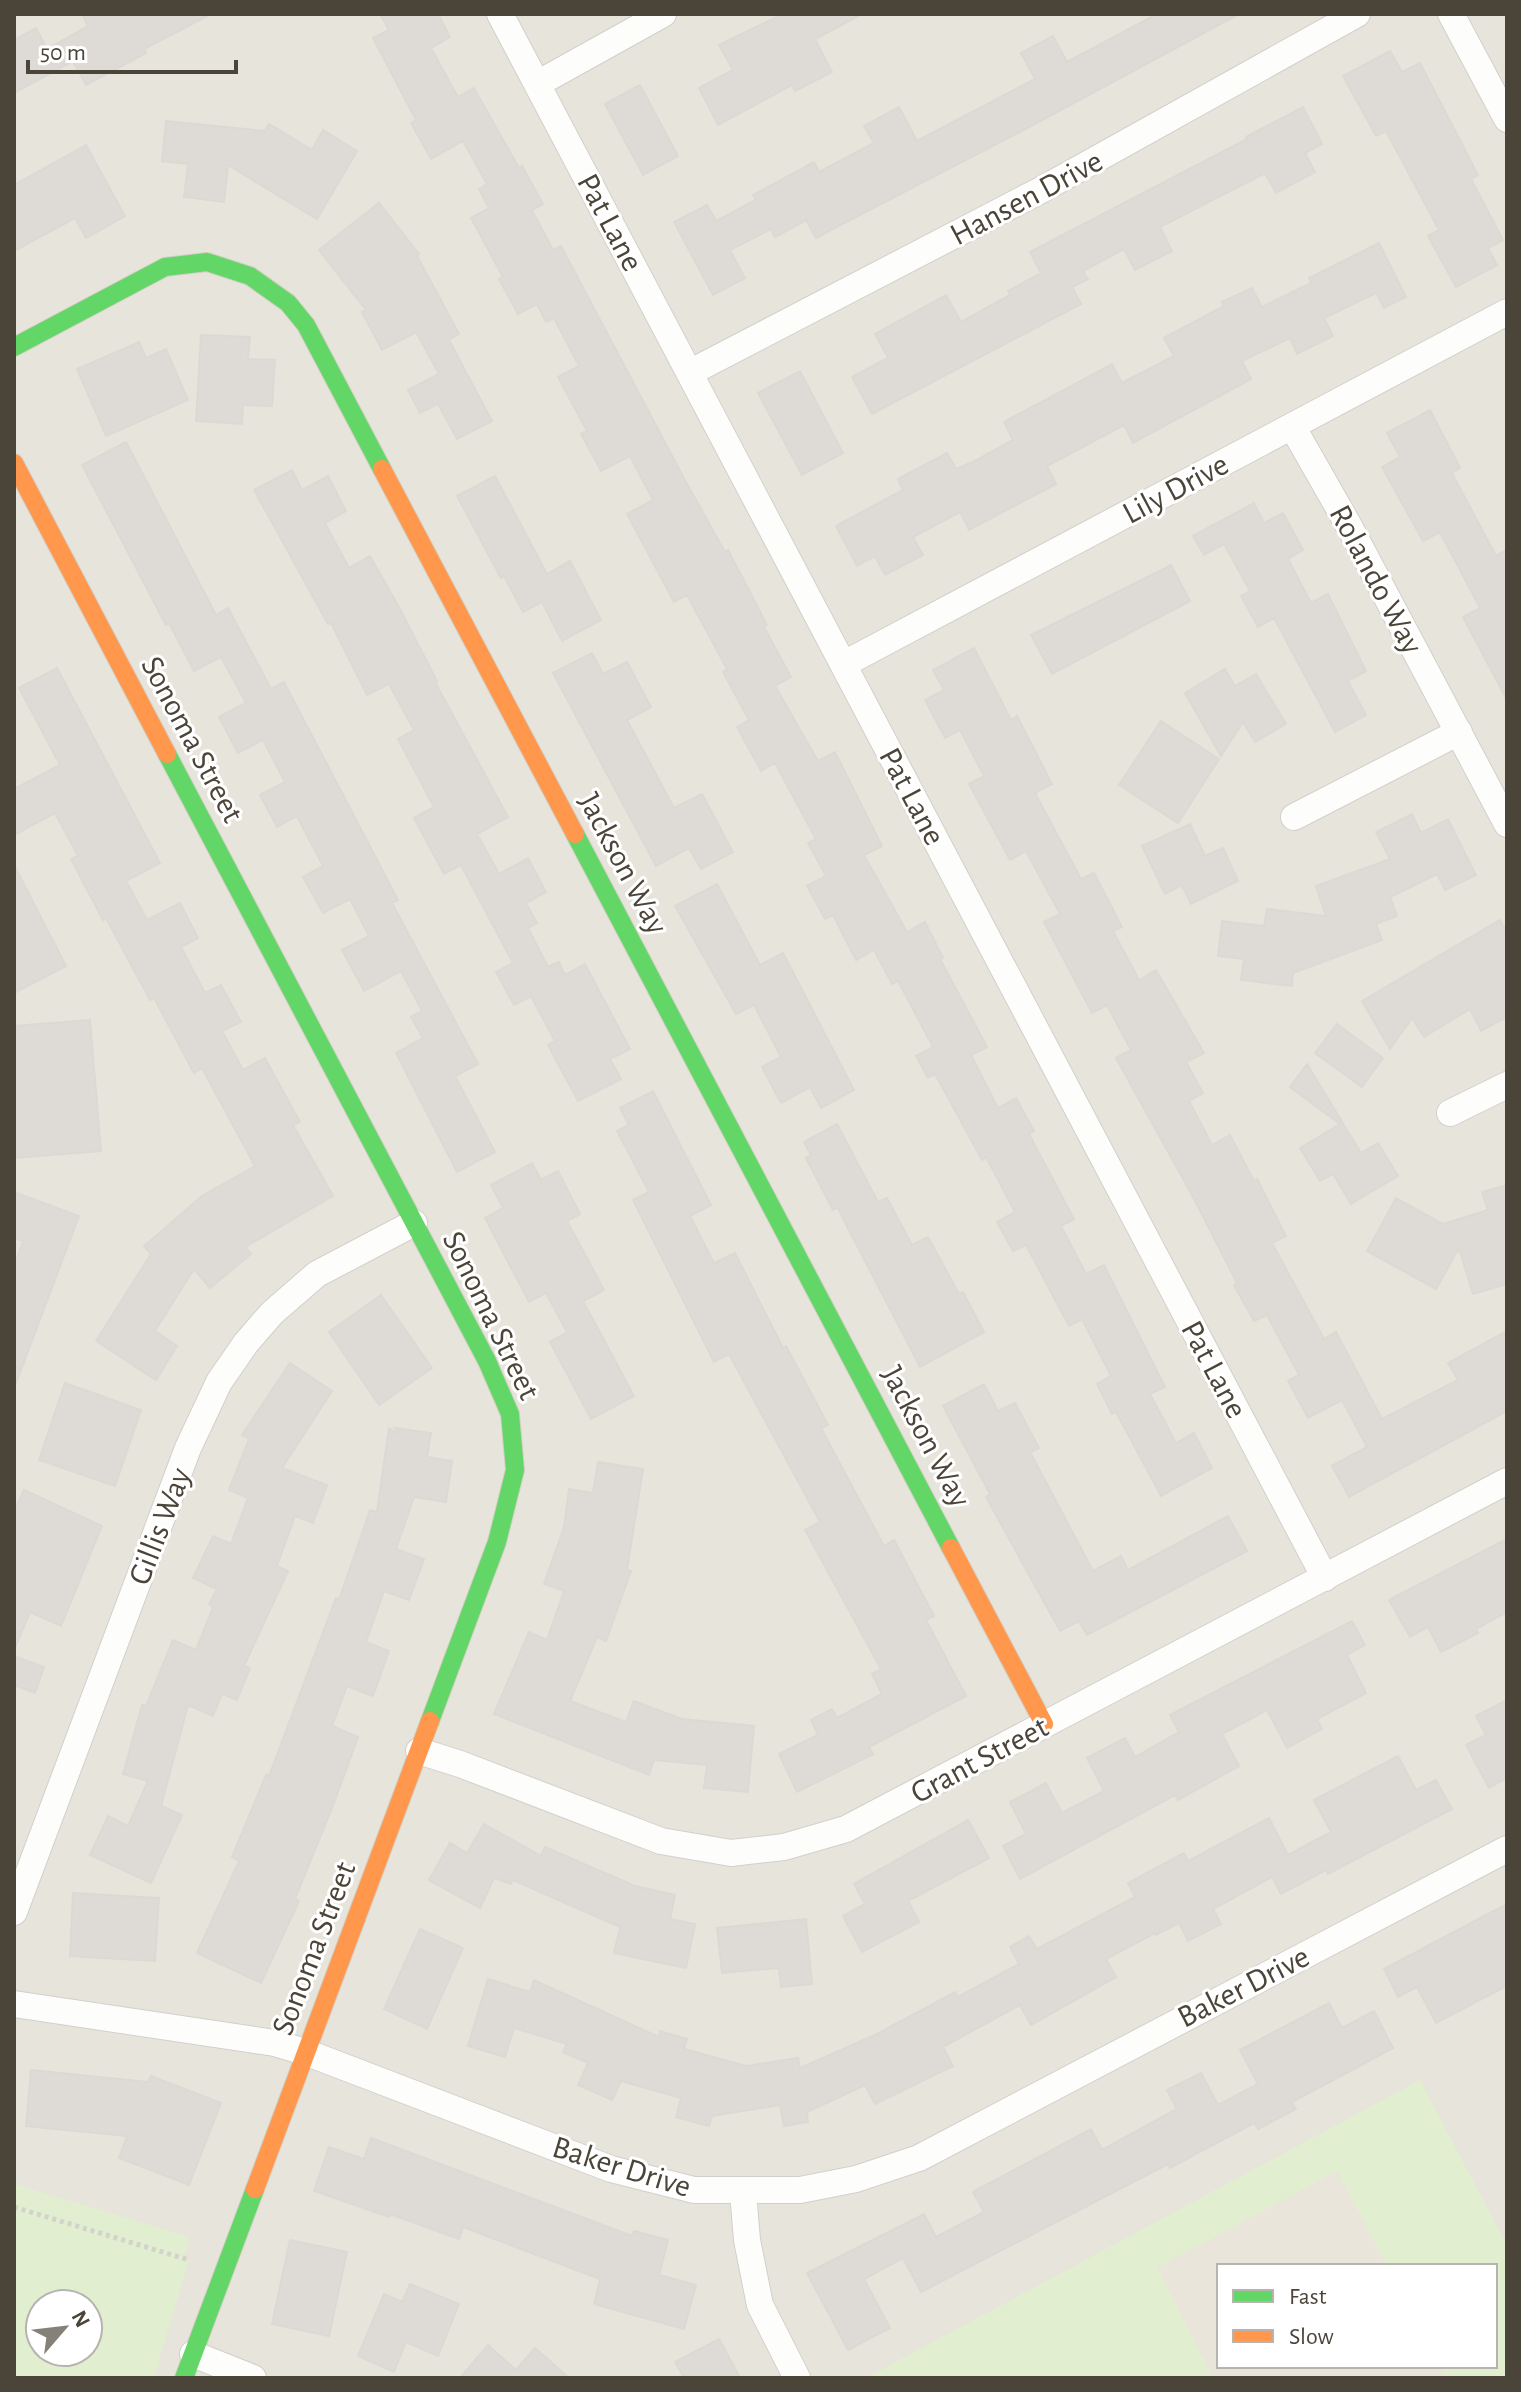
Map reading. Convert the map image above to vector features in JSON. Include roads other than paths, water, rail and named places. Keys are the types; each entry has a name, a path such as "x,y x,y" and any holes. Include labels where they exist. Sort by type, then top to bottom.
{"street":[{"name":"Pat Lane","path":"500,14 1325,1578"},
{"path":"537,84 663,14"},
{"name":"Hansen Drive","path":"691,372 1041,190 1357,14"},
{"path":"1451,14 1507,119"},
{"name":"Jackson Way","path":"14,347 165,267 207,262 250,276 288,303 306,325 1044,1724"},
{"name":"Lily Drive","path":"844,664 1507,312"},
{"name":"Rolando Way","path":"1292,426 1349,526 1507,824"},
{"name":"Sonoma Street","path":"14,463 487,1361 510,1414 515,1470 497,1542 188,2366"},
{"path":"1294,817 1459,732"},
{"path":"1450,1113 1507,1085"},
{"name":"Gillis Way","path":"14,1912 188,1448 219,1382 272,1313 317,1274 414,1223"},
{"name":"Grant Street","path":"419,1751 661,1841 731,1853 784,1847 846,1829 1507,1481"},
{"name":"Baker Drive","path":"14,2004 236,2036 305,2052 611,2169 694,2190 800,2190 856,2179 919,2158 1507,1849"},
{"path":"743,2192 747,2240 760,2305 797,2378"},
{"path":"188,2366 253,2378"}]}
